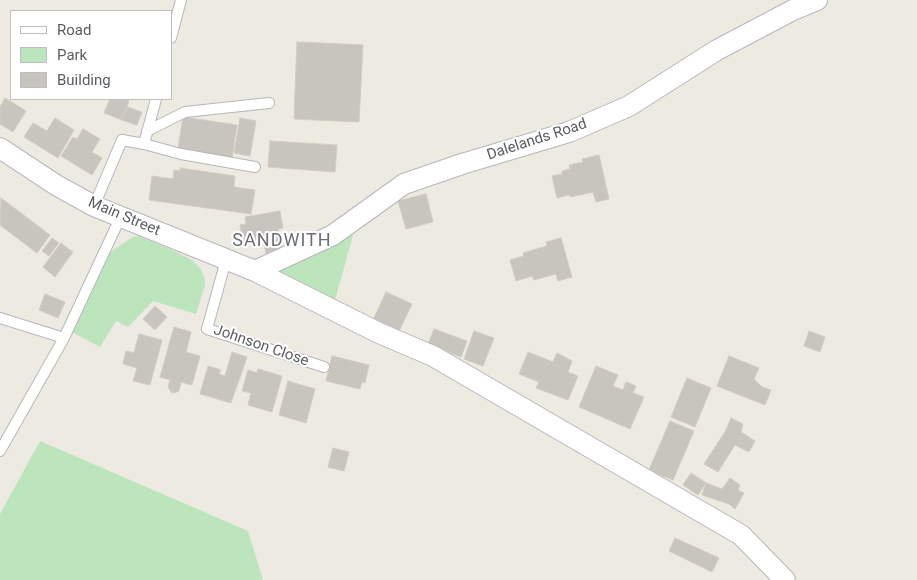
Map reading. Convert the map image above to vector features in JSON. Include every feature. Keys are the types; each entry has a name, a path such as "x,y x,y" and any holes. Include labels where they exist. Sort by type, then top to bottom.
{"street":[{"name":"Dalelands Road","path":"255,271 333,235 404,184 462,164 568,132 629,106 717,50 793,10 817,0"},
{"name":"Main Street","path":"0,148 56,185 94,206 255,271 379,333 433,356 741,535 785,580"}],"lane":[{"path":"172,34 181,0"},
{"path":"144,144 156,100"},
{"path":"147,131 185,112 269,103"},
{"path":"94,206 122,140 181,154 255,167"},
{"path":"0,452 64,338 121,216"},
{"name":"Johnson Close","path":"226,260 207,329 324,368"},
{"path":"0,318 64,338"}],"green space":[{"path":"353,235 334,304 279,275 277,267 329,241"},
{"path":"138,236 192,260 200,268 204,276 205,285 196,314 153,301 128,327 116,321 100,347 72,332 107,254 133,237"},
{"path":"40,441 248,531 263,580 0,580 0,514"}],"building":[{"path":"297,42 363,45 359,122 294,119"},
{"path":"5,98 26,111 13,132 0,124 0,107"},
{"path":"110,100 129,101 122,120 104,113"},
{"path":"127,107 142,112 137,125 122,120"},
{"path":"183,117 237,125 232,158 178,149"},
{"path":"55,118 74,130 58,158 24,137 33,123 47,131"},
{"path":"240,118 256,121 250,156 234,153"},
{"path":"83,129 100,139 92,152 102,158 92,175 61,156 73,137 77,139"},
{"path":"270,141 337,145 335,172 268,167"},
{"path":"599,155 609,199 596,202 593,192 557,198 552,176 562,174 562,171 570,169 569,165 583,162 582,159"},
{"path":"180,168 235,176 234,187 255,190 251,214 149,200 152,176 173,179 174,170 180,171"},
{"path":"426,194 433,222 406,229 398,201"},
{"path":"1,198 50,235 37,253 0,225"},
{"path":"280,211 283,228 278,229 282,251 266,254 263,238 243,242 240,225 246,224 245,217"},
{"path":"52,238 59,243 49,256 42,251"},
{"path":"561,238 572,277 558,281 556,274 534,280 532,276 516,281 510,260 524,256 523,253 547,246 546,242"},
{"path":"61,243 73,252 55,277 43,267"},
{"path":"386,292 412,304 399,331 374,318"},
{"path":"45,294 65,302 58,318 39,310"},
{"path":"155,306 167,317 155,330 143,319"},
{"path":"174,327 191,332 186,352 200,356 192,385 181,382 179,391 174,393 168,387 170,380 160,377"},
{"path":"434,329 467,341 461,357 428,344"},
{"path":"474,331 494,338 483,366 464,359"},
{"path":"809,331 825,337 820,352 804,346"},
{"path":"139,334 162,340 150,385 133,381 137,368 123,364 126,351 134,353"},
{"path":"232,352 247,357 231,403 200,394 208,366 221,370 219,374 225,376"},
{"path":"528,352 553,362 557,353 572,361 568,372 578,376 568,400 536,388 539,382 519,374"},
{"path":"332,356 369,365 365,383 362,382 360,389 326,381"},
{"path":"729,356 759,368 754,379 762,387 771,390 765,405 717,386"},
{"path":"596,366 618,375 613,386 623,390 626,382 636,386 633,393 644,397 630,429 579,407"},
{"path":"258,369 282,376 272,412 248,405 251,393 242,391 248,370 257,373"},
{"path":"687,378 711,388 695,427 671,417"},
{"path":"288,381 315,389 306,423 279,415"},
{"path":"731,418 743,424 741,432 755,441 749,452 735,445 718,472 704,464 725,432"},
{"path":"670,421 694,431 673,480 649,470"},
{"path":"333,448 349,452 344,471 328,467"},
{"path":"691,473 706,483 698,495 683,485"},
{"path":"730,478 740,485 738,490 744,493 735,509 729,504 702,495 706,483 722,489"},
{"path":"675,538 719,558 712,572 669,551"}],"district":[{"name":"SANDWITH","path":"282,241"}]}
